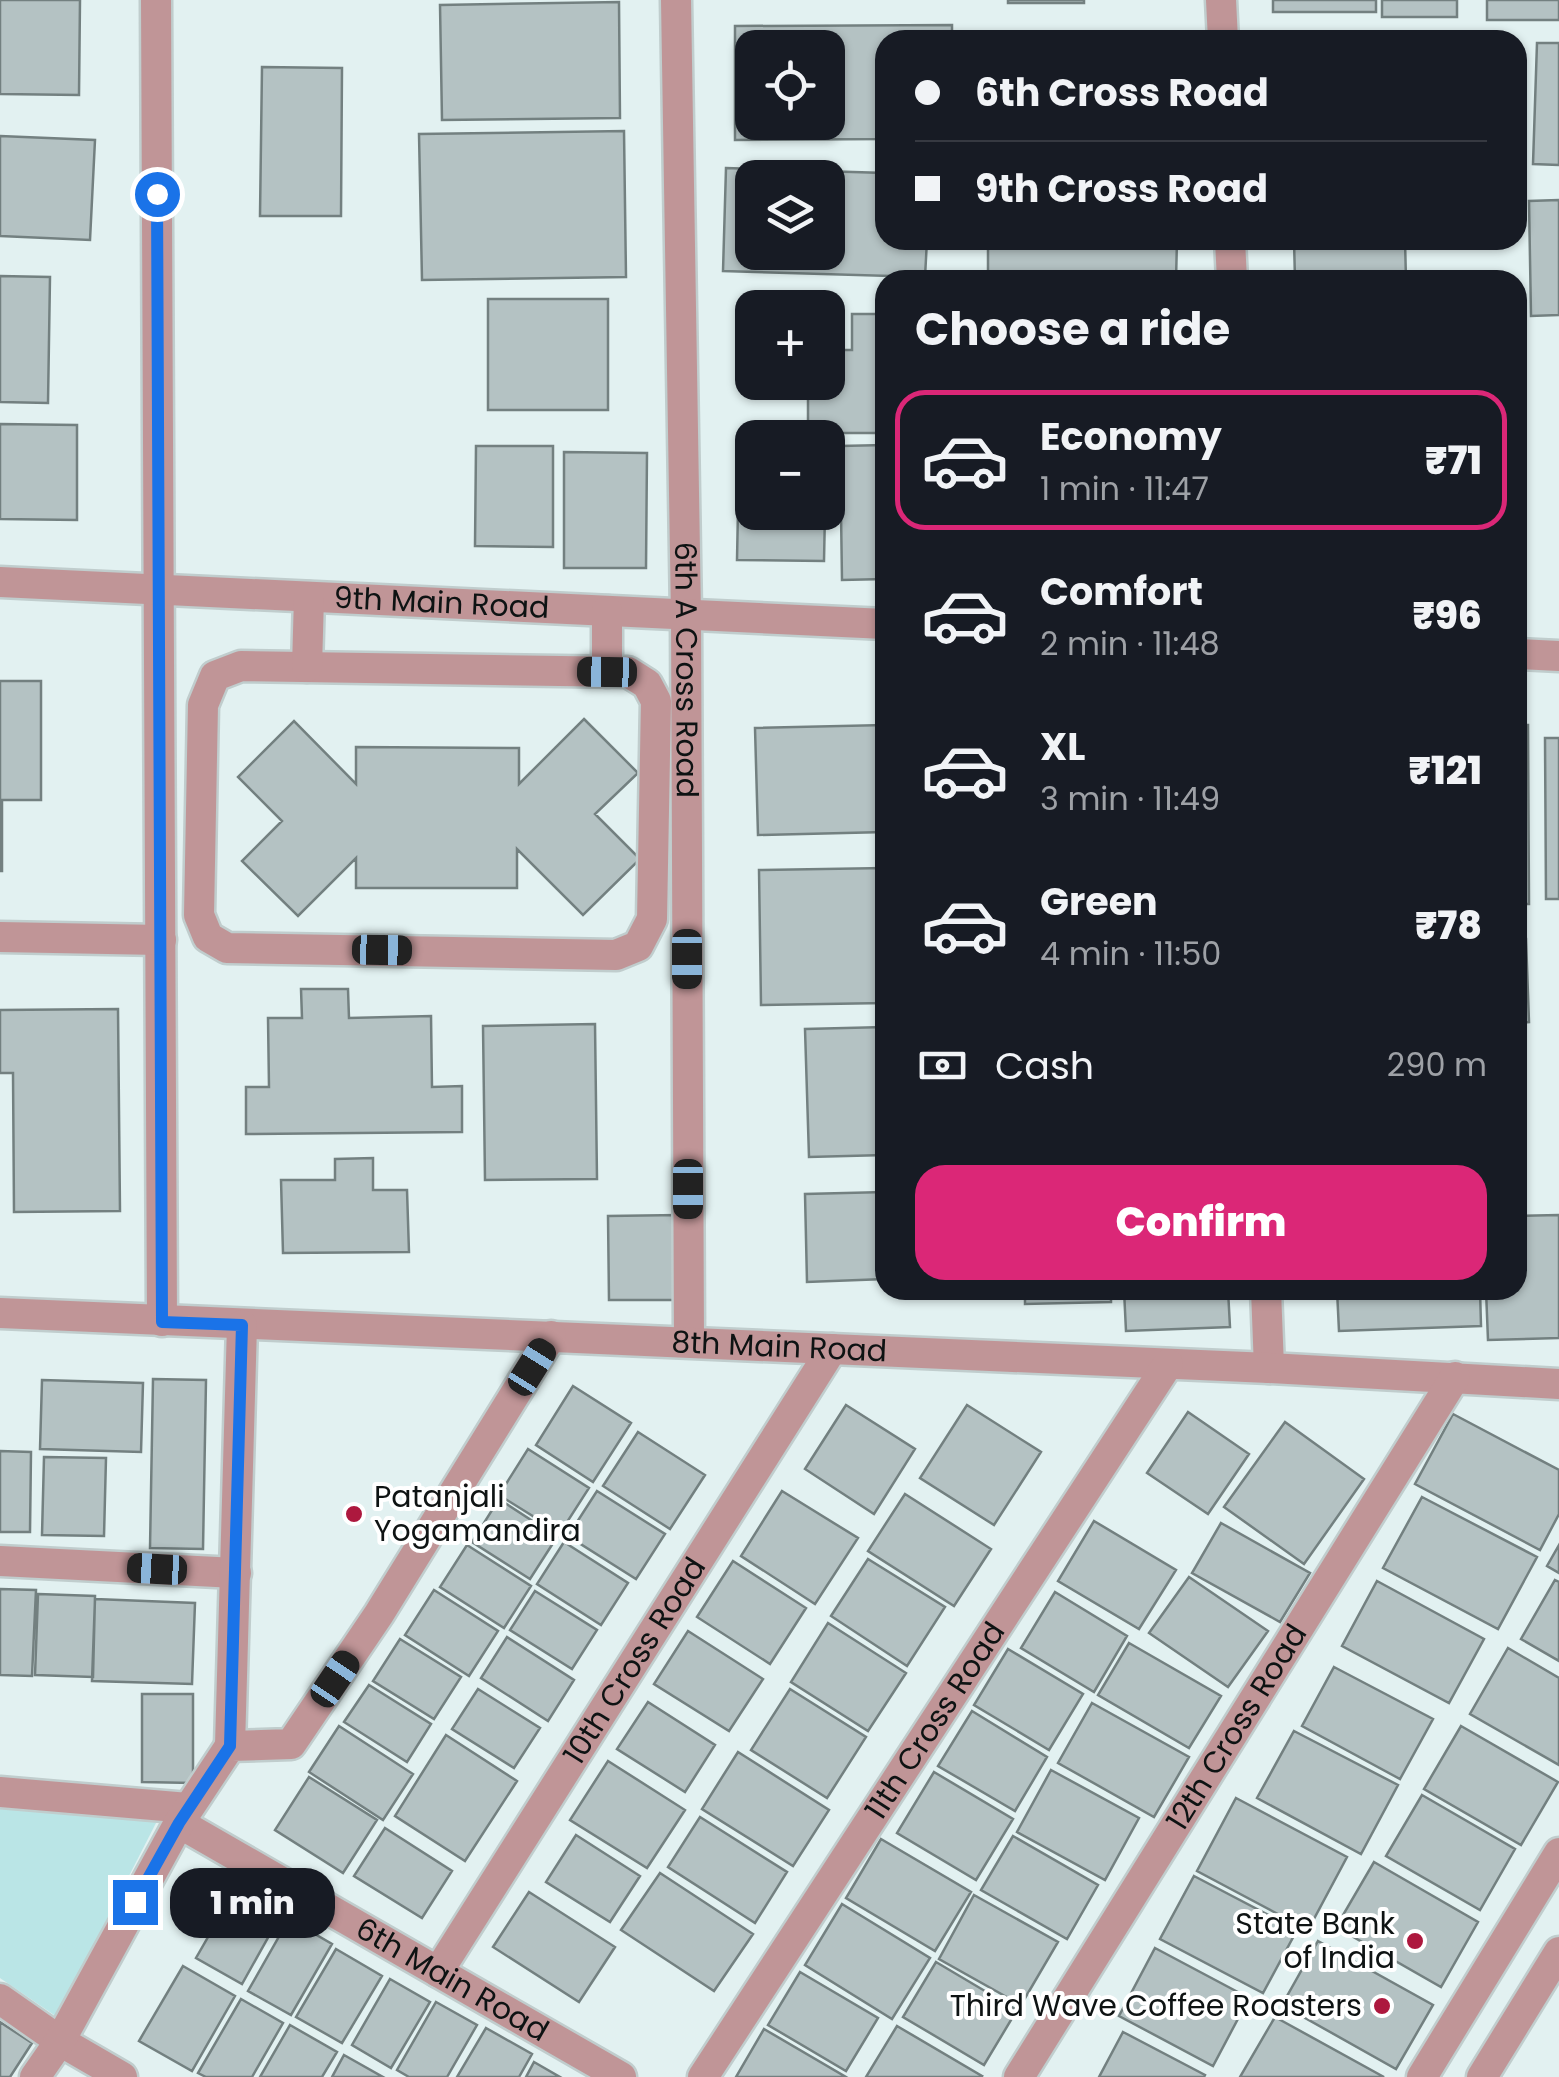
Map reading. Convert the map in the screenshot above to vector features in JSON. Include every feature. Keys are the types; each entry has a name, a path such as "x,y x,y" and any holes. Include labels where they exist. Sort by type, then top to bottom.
{"street":[{"path":"156,0 162,1322"},
{"name":"6th A Cross Road","path":"676,0 686,615 688,1342"},
{"path":"1221,0 1222,30"},
{"name":"9th Main Road","path":"0,582 875,624"},
{"path":"308,667 309,597"},
{"path":"607,611 607,672"},
{"path":"1527,654 1559,656"},
{"path":"241,666 308,667 628,672 647,684 656,701 652,919 638,946 616,955 227,948 208,937 200,915 203,705 215,676 241,666"},
{"path":"0,937 161,940"},
{"path":"1266,1300 1269,1368"},
{"name":"8th Main Road","path":"0,1313 1559,1384"},
{"path":"35,2077 60,2040 183,1816 230,1746 242,1325"},
{"path":"230,1746 291,1744 379,1614 551,1336"},
{"name":"10th Cross Road","path":"438,1972 832,1349"},
{"name":"11th Cross Road","path":"703,2077 1168,1364"},
{"name":"12th Cross Road","path":"1019,2077 1455,1377"},
{"path":"0,1561 236,1573"},
{"name":"6th Main Road","path":"0,1792 183,1816 438,1972 621,2077"},
{"path":"1422,2077 1559,1852"},
{"path":"1482,2077 1559,1952"},
{"path":"0,1999 122,2077"}],"shaded area":[{"path":"0,1807 157,1821 57,2017 0,1978"}],"building":[{"path":"0,0 80,0 79,95 0,94"},
{"path":"1084,0 1084,3 1008,3"},
{"path":"1273,0 1376,0 1376,12 1273,12"},
{"path":"1382,0 1457,0 1457,17 1382,17"},
{"path":"1487,0 1559,0 1559,20 1487,20"},
{"path":"619,2 620,118 442,120 440,5"},
{"path":"952,25 952,30 875,30 875,139 845,139 845,30 735,30 735,26"},
{"path":"1537,43 1559,43 1559,165 1533,164"},
{"path":"262,67 342,68 341,216 260,216"},
{"path":"624,131 626,277 422,280 419,134"},
{"path":"0,136 95,140 90,240 0,236"},
{"path":"726,168 735,168 735,270 845,270 845,172 875,173 875,250 926,250 925,270 875,270 875,276 723,271"},
{"path":"1559,200 1559,315 1531,316 1529,201"},
{"path":"988,250 1177,250 1176,270 988,270"},
{"path":"1294,250 1405,250 1406,270 1295,270"},
{"path":"0,276 50,277 48,403 0,402"},
{"path":"488,299 608,299 608,410 488,410"},
{"path":"852,314 875,314 875,433 845,433 845,420 808,420 808,400 845,400 845,350 852,350"},
{"path":"0,424 77,425 77,520 0,519"},
{"path":"875,445 875,579 842,580 845,446"},
{"path":"476,446 553,446 553,547 475,546"},
{"path":"564,452 647,453 646,568 564,568"},
{"path":"738,530 825,530 824,561 737,560"},
{"path":"0,681 41,681 41,800 2,800 2,871 0,871"},
{"path":"584,719 638,773 595,814 640,859 583,915 517,849 517,888 356,888 356,858 298,916 242,861 282,821 238,777 294,721 356,784 356,747 519,748 519,784"},
{"path":"875,725 875,832 758,835 755,728"},
{"path":"1527,725 1528,725 1527,904"},
{"path":"1545,738 1559,738 1559,899 1546,899"},
{"path":"875,868 875,1003 761,1005 759,870"},
{"path":"301,989 348,989 349,1018 431,1016 432,1087 462,1086 462,1132 246,1134 246,1087 269,1087 268,1018 302,1018"},
{"path":"118,1009 120,1211 14,1212 13,1073 0,1073 0,1010"},
{"path":"595,1024 597,1179 485,1180 483,1026"},
{"path":"875,1027 875,1155 809,1157 805,1029"},
{"path":"373,1158 373,1190 407,1190 409,1252 283,1253 281,1180 335,1180 335,1159"},
{"path":"875,1192 875,1279 807,1282 805,1194"},
{"path":"679,1215 680,1300 609,1300 608,1216"},
{"path":"1559,1215 1559,1338 1488,1340 1486,1300 1527,1300 1527,1216"},
{"path":"1025,1300 1111,1300 1111,1302 1025,1304"},
{"path":"1124,1300 1229,1300 1230,1327 1126,1331"},
{"path":"1337,1300 1480,1300 1481,1326 1339,1331"},
{"path":"153,1379 206,1380 203,1549 150,1548"},
{"path":"42,1380 143,1383 141,1452 40,1449"},
{"path":"573,1386 631,1423 593,1482 536,1445"},
{"path":"846,1405 915,1449 874,1514 805,1469"},
{"path":"967,1405 1041,1452 994,1525 920,1478"},
{"path":"1188,1412 1249,1454 1208,1514 1147,1473"},
{"path":"1453,1414 1559,1470 1559,1514 1540,1550 1415,1484"},
{"path":"1285,1422 1364,1479 1304,1564 1224,1507"},
{"path":"638,1432 705,1475 670,1529 603,1486"},
{"path":"528,1449 589,1488 560,1533 499,1495"},
{"path":"0,1451 31,1452 30,1532 0,1532"},
{"path":"44,1457 106,1458 104,1536 42,1535"},
{"path":"597,1491 665,1534 636,1579 568,1536"},
{"path":"782,1491 858,1538 815,1604 741,1556"},
{"path":"905,1494 991,1549 954,1606 868,1551"},
{"path":"1422,1497 1537,1557 1498,1629 1383,1568"},
{"path":"499,1499 557,1537 530,1579 472,1542"},
{"path":"1094,1521 1176,1570 1139,1629 1058,1581"},
{"path":"1221,1523 1310,1573 1280,1622 1192,1573"},
{"path":"564,1542 628,1583 601,1625 537,1584"},
{"path":"467,1545 531,1586 504,1628 440,1587"},
{"path":"1559,1545 1559,1573 1547,1566"},
{"path":"868,1559 945,1607 907,1666 831,1616"},
{"path":"733,1561 806,1608 770,1664 697,1617"},
{"path":"1189,1577 1268,1631 1228,1687 1149,1633"},
{"path":"1555,1580 1559,1582 1559,1661 1521,1639"},
{"path":"1377,1581 1484,1639 1449,1703 1342,1646"},
{"path":"0,1589 36,1590 32,1676 0,1675"},
{"path":"434,1590 498,1631 469,1676 405,1635"},
{"path":"535,1591 597,1630 572,1669 510,1630"},
{"path":"1055,1592 1127,1636 1094,1692 1021,1648"},
{"path":"38,1594 95,1596 93,1677 35,1675"},
{"path":"95,1599 195,1603 192,1684 92,1681"},
{"path":"828,1623 906,1673 868,1731 791,1682"},
{"path":"688,1631 763,1679 729,1731 654,1684"},
{"path":"507,1637 574,1680 548,1721 481,1678"},
{"path":"400,1639 461,1677 434,1719 373,1681"},
{"path":"1129,1643 1221,1696 1189,1748 1098,1695"},
{"path":"1508,1648 1559,1678 1559,1765 1470,1714"},
{"path":"1008,1649 1083,1694 1049,1750 974,1705"},
{"path":"1334,1667 1433,1719 1400,1779 1302,1726"},
{"path":"369,1685 431,1724 407,1762 344,1722"},
{"path":"478,1689 540,1728 514,1768 452,1729"},
{"path":"790,1689 866,1737 827,1798 751,1750"},
{"path":"142,1694 193,1694 193,1783 142,1782"},
{"path":"648,1702 715,1745 685,1792 617,1749"},
{"path":"1092,1703 1189,1757 1154,1817 1058,1763"},
{"path":"972,1711 1047,1757 1015,1811 938,1766"},
{"path":"339,1726 413,1774 383,1820 309,1772"},
{"path":"1461,1726 1558,1782 1521,1845 1424,1789"},
{"path":"1294,1731 1398,1785 1361,1854 1257,1798"},
{"path":"446,1735 517,1781 465,1861 395,1816"},
{"path":"738,1752 829,1810 793,1866 702,1809"},
{"path":"608,1761 685,1810 647,1868 570,1820"},
{"path":"1051,1770 1139,1818 1105,1880 1017,1832"},
{"path":"934,1772 1013,1819 976,1880 897,1833"},
{"path":"309,1777 377,1820 343,1873 275,1830"},
{"path":"1422,1795 1515,1849 1480,1910 1386,1856"},
{"path":"1236,1798 1347,1857 1308,1930 1197,1871"},
{"path":"700,1817 787,1872 755,1923 668,1867"},
{"path":"385,1828 452,1871 422,1918 354,1876"},
{"path":"576,1835 640,1876 610,1922 546,1882"},
{"path":"1013,1836 1098,1885 1067,1939 981,1890"},
{"path":"881,1839 971,1892 935,1951 846,1898"},
{"path":"1374,1862 1478,1922 1441,1987 1336,1927"},
{"path":"660,1873 753,1934 714,1991 621,1930"},
{"path":"1194,1876 1297,1930 1263,1993 1160,1939"},
{"path":"234,1892 279,1918 242,1984 196,1958"},
{"path":"529,1892 615,1947 579,2002 493,1947"},
{"path":"974,1895 1058,1942 1021,2005 939,1959"},
{"path":"842,1904 930,1958 892,2019 805,1965"},
{"path":"289,1919 332,1944 291,2015 248,1991"},
{"path":"1318,1941 1433,2005 1396,2069 1282,2005"},
{"path":"1155,1948 1249,1998 1213,2066 1119,2016"},
{"path":"336,1949 382,1976 342,2043 296,2017"},
{"path":"936,1962 1017,2010 984,2065 903,2017"},
{"path":"183,1966 235,1996 192,2071 139,2041"},
{"path":"800,1972 878,2018 846,2071 768,2025"},
{"path":"390,1979 430,2002 391,2068 352,2045"},
{"path":"241,1999 283,2023 252,2077 206,2077 198,2073"},
{"path":"436,2002 477,2025 447,2077 409,2077 397,2070"},
{"path":"1275,2017 1384,2077 1240,2077"},
{"path":"0,2022 32,2043 10,2077 0,2077"},
{"path":"290,2025 337,2052 322,2077 260,2077"},
{"path":"897,2026 982,2076 866,2077"},
{"path":"486,2028 532,2054 519,2077 457,2077"},
{"path":"764,2029 846,2077 736,2077"},
{"path":"1123,2032 1205,2075 1204,2077 1099,2077"},
{"path":"344,2055 383,2077 332,2077"},
{"path":"534,2062 560,2077 526,2077"}],"place":[{"name":"Patanjali Yogamandira","path":"354,1514"},
{"name":"State Bank of India","path":"1415,1941"},
{"name":"Third Wave Coffee Roasters","path":"1382,2006"}],"route":[{"path":"135,1902 179,1823 230,1746 242,1325 162,1322 157,194"}]}
